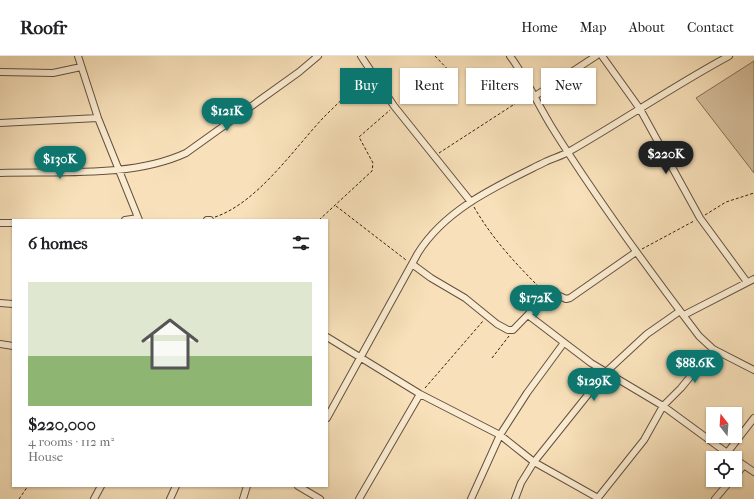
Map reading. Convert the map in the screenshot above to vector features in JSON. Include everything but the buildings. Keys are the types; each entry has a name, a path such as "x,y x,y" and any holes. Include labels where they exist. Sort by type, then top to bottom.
{"street":[{"path":"78,56 98,118 120,170 138,219"},
{"path":"0,173 137,169 186,153 299,72 318,56"},
{"path":"361,56 368,68"},
{"path":"510,56 534,94 552,128 568,152 636,252 698,336 713,349 754,370"},
{"path":"534,94 596,56"},
{"path":"602,56 640,109 700,218 747,282"},
{"path":"328,416 412,264 430,235 442,222 471,202 520,175 568,152 669,90 729,56"},
{"path":"0,72 53,73 81,67"},
{"path":"392,103 471,202"},
{"path":"0,122 98,118"},
{"path":"0,223 12,224"},
{"path":"412,264 431,278 465,298 505,328 513,330 547,295 553,293 568,299 636,252"},
{"path":"514,499 521,483 534,462 606,372 647,334 682,313 754,279"},
{"path":"0,303 12,304"},
{"path":"528,315 546,328 563,344 663,406 724,451"},
{"path":"328,338 420,394 500,435 534,462 597,498 644,440 663,406 681,388 713,349"},
{"path":"0,344 12,346"},
{"path":"471,499 500,435 527,393 563,344"},
{"path":"359,499 420,394"},
{"path":"729,451 754,418"},
{"path":"742,467 744,465 754,472"},
{"path":"94,499 101,487"},
{"path":"170,499 176,487"},
{"path":"243,499 247,487"},
{"path":"300,487 320,499"},
{"path":"716,499 725,487"}],"path":[{"path":"435,56 446,68"},
{"path":"433,156 534,94"},
{"path":"212,219 225,214 249,197 288,158 340,101"},
{"path":"320,219 372,171 373,163 359,137 394,106"},
{"path":"471,202 488,231 504,251 547,295"},
{"path":"336,205 363,228 412,264"},
{"path":"420,394 487,316"},
{"path":"492,358 513,330"},
{"path":"20,499 27,487"}],"shaded area":[{"path":"754,61 754,173 696,98"}]}
